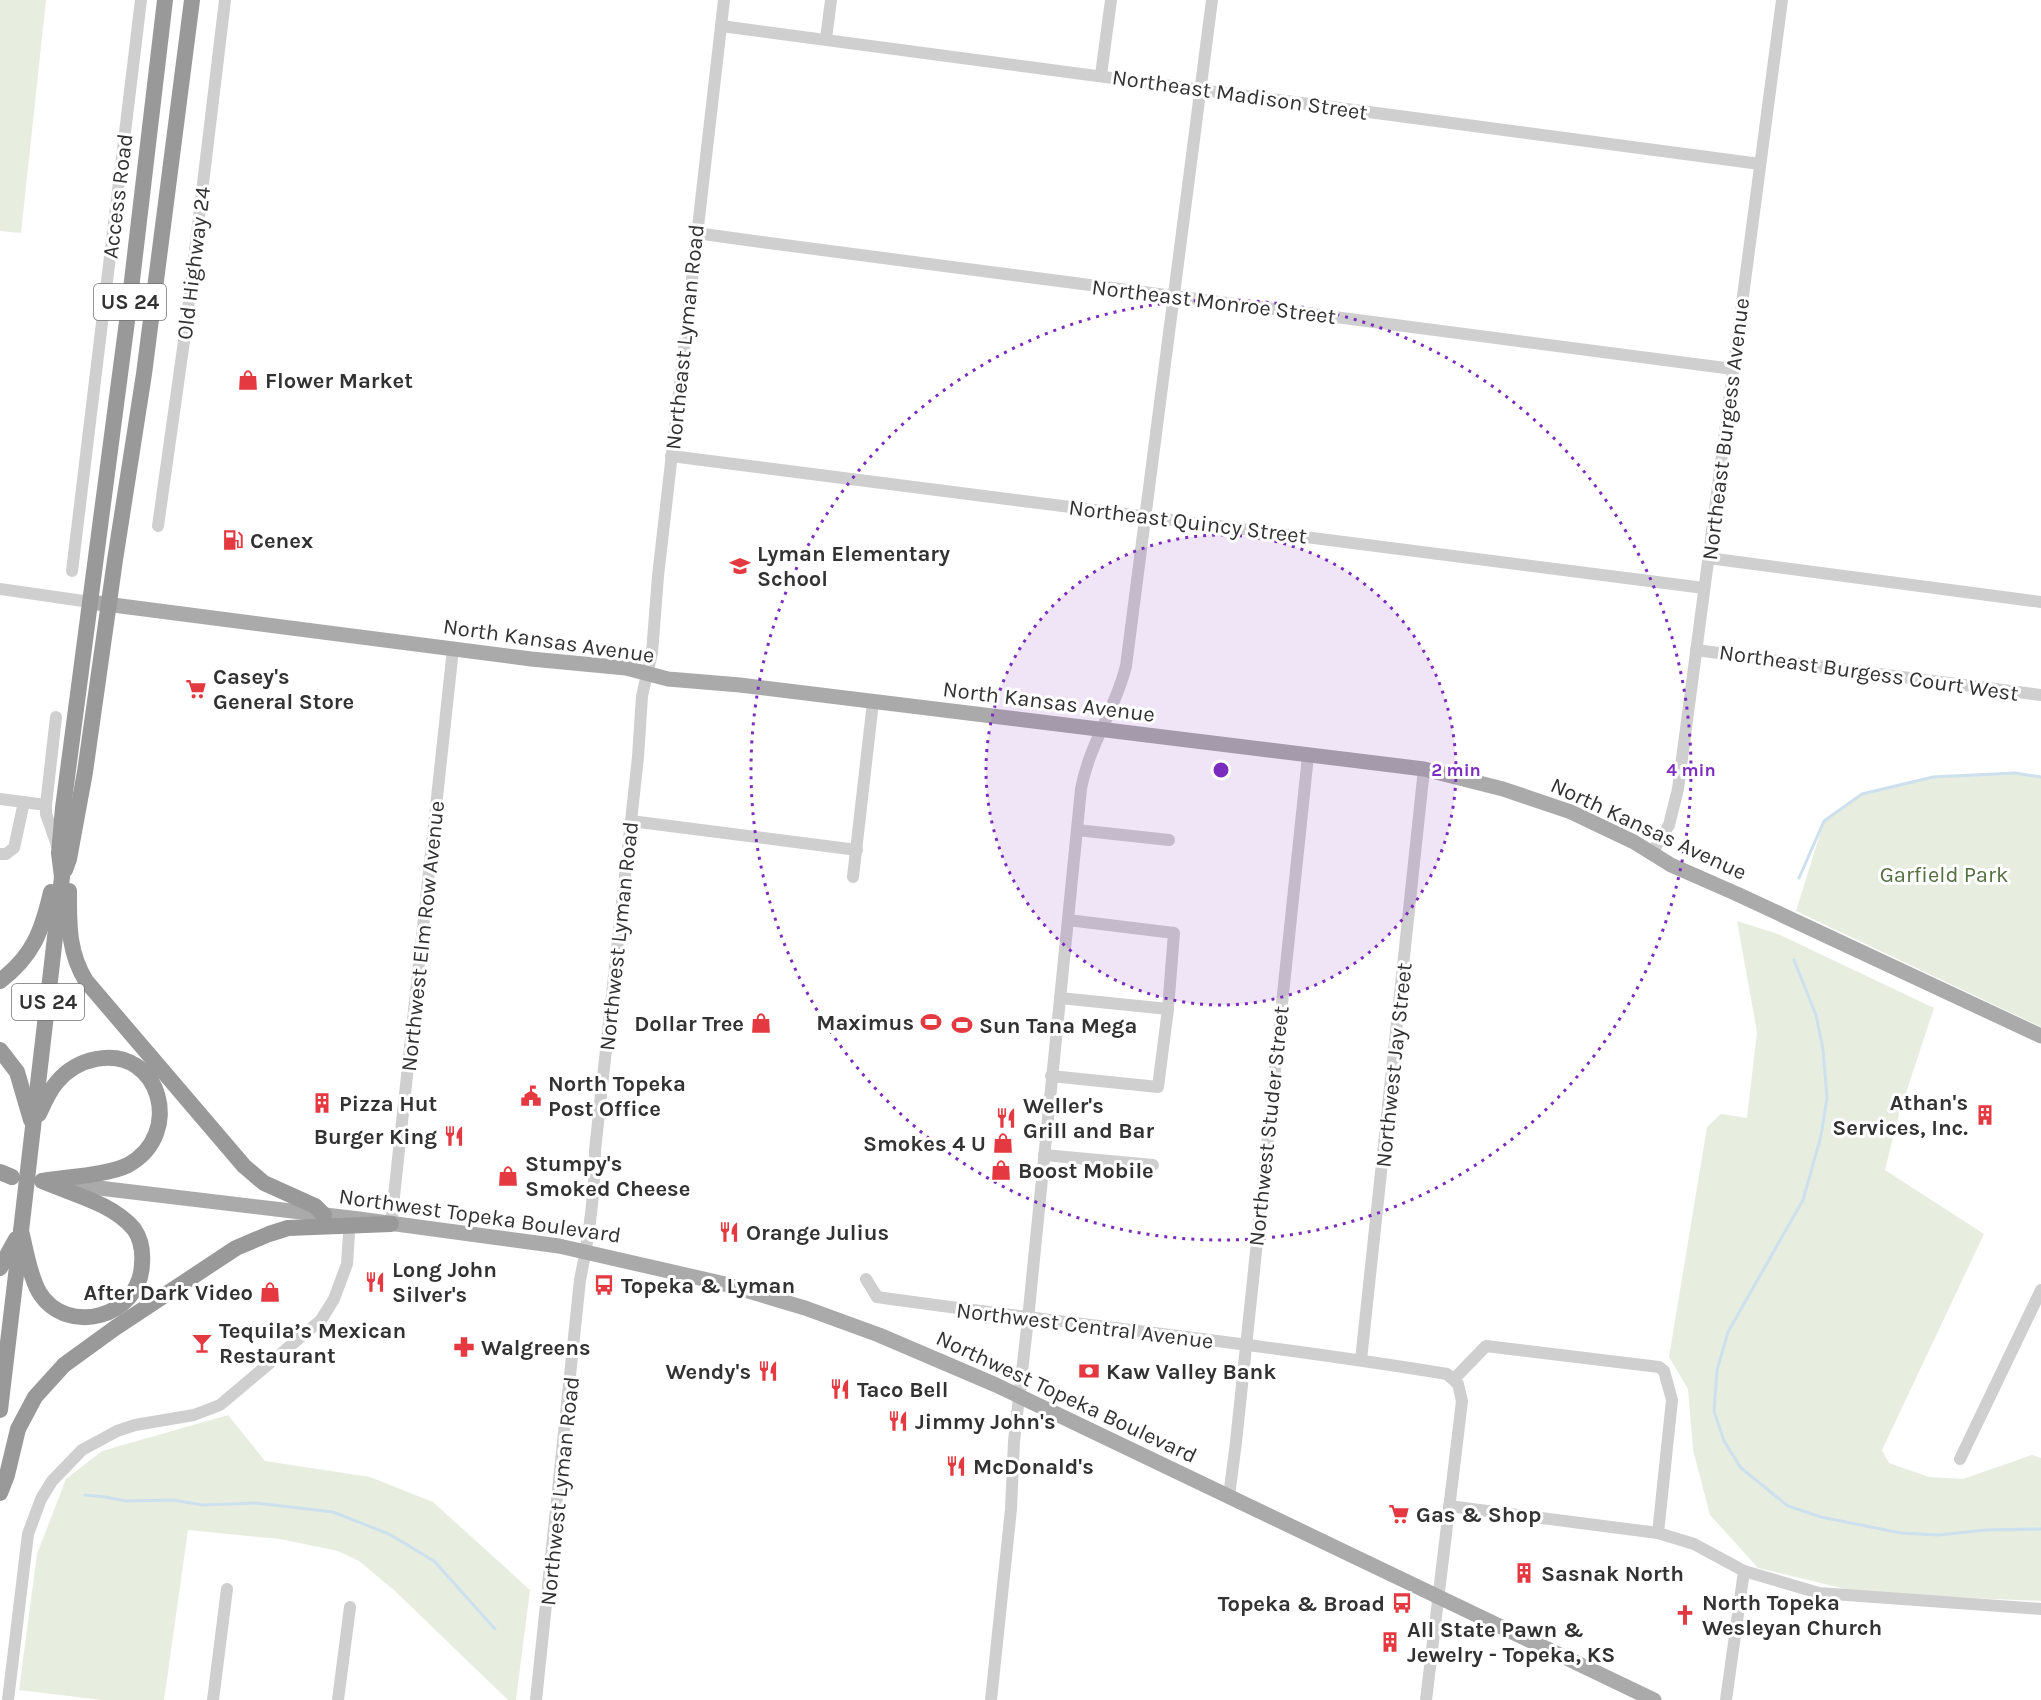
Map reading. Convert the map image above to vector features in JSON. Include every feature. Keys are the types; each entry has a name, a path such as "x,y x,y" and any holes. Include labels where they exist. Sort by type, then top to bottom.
{"highway":[{"name":"US 24","path":"0,1410 62,877 90,602 129,306 165,0"},
{"name":"US 24","path":"64,856 85,772 149,340 192,0"},
{"path":"0,981 20,964 38,938 64,856"},
{"path":"64,856 69,937 76,962 87,981 244,1166 264,1183 315,1206 324,1215"},
{"path":"0,1050 17,1072 33,1127"},
{"path":"33,1127 56,1082 77,1066 102,1058 114,1058 127,1062 143,1072 152,1082 158,1094 159,1126 155,1138 144,1153 128,1165 110,1171 42,1181"},
{"path":"21,1231 40,1293 51,1304 66,1313 88,1317 100,1316 116,1310 130,1297 140,1280 143,1256 135,1230 111,1210 42,1181"},
{"path":"0,1492 7,1475 18,1428 43,1386 64,1365 152,1304 246,1242 288,1228 350,1222 391,1224"},
{"path":"0,1268 21,1231"}],"main road":[{"name":"North Kansas Avenue","path":"90,602 453,649 626,668 668,679 1424,770 1503,789 1571,812 1634,842 1690,874 2041,1036"},
{"name":"Northwest Topeka Boulevard","path":"3,1176 324,1215 350,1222"},
{"name":"Northwest Topeka Boulevard","path":"391,1224 537,1242 586,1251 721,1283 805,1308 890,1339 1019,1396 1654,1700"}],"street":[{"name":"Access Road","path":"72,571 141,0"},
{"name":"Old Highway 24","path":"158,526 185,334 225,0"},
{"name":"Northeast Lyman Road","path":"647,674 653,643 671,456 724,0"},
{"path":"826,39 831,0"},
{"path":"1101,75 1111,0"},
{"path":"991,1700 1011,1509 1012,1467 1019,1396 1083,776 1120,689 1126,666 1212,0"},
{"name":"Northeast Burgess Avenue","path":"1652,853 1669,825 1675,805 1782,0"},
{"name":"Northeast Madison Street","path":"721,26 1760,164"},
{"name":"Northeast Monroe Street","path":"696,233 1733,369"},
{"name":"Northeast Quincy Street","path":"671,456 1704,588"},
{"path":"1708,558 2041,602"},
{"name":"North Kansas Avenue","path":"0,589 90,602"},
{"name":"Northwest Elm Row Avenue","path":"391,1224 453,649"},
{"name":"Northeast Burgess Court West","path":"1696,650 2041,695"},
{"name":"Northwest Lyman Road","path":"536,1700 580,1280 591,1223 595,1183 595,1150 638,757 642,696 647,674"},
{"path":"853,877 873,702"},
{"path":"56,717 46,814 64,856"},
{"name":"Northwest Studer Street","path":"1229,1496 1308,756"},
{"name":"Northwest Jay Street","path":"1362,1360 1424,770"},
{"path":"0,799 46,805"},
{"path":"0,854 10,852 17,844 24,802"},
{"path":"631,821 856,850"},
{"path":"1077,830 1169,840"},
{"path":"1052,1076 1158,1087 1168,1009 1174,933 1068,920"},
{"path":"1060,998 1168,1009"},
{"path":"1044,1155 1153,1164"},
{"path":"8,1700 28,1534 41,1499 52,1481 82,1450 117,1431 135,1425 194,1415 220,1405 321,1320 343,1278 347,1264 350,1222"},
{"name":"Northwest Central Avenue","path":"866,1279 877,1297 1028,1319 1122,1328 1362,1360 1447,1374 1454,1379"},
{"path":"1960,1459 2041,1290"},
{"path":"1426,1700 1462,1401 1461,1392 1454,1379 1485,1346 1659,1367 1664,1371 1672,1401 1658,1533"},
{"path":"1449,1506 1658,1533 1694,1544 1744,1571 1797,1588 1843,1596 2041,1609"},
{"path":"1726,1700 1744,1571"},
{"path":"213,1700 227,1589"},
{"path":"338,1700 350,1608"}],"green space":[{"path":"0,0 46,0 21,233 0,231"},
{"name":"Garfield Park","path":"2015,773 2041,777 2041,1027 1796,911 1824,821 1862,794 1933,777"},
{"path":"1737,921 1778,934 1934,1008 1899,1114 1885,1170 1984,1234 1882,1450 1889,1463 1929,1477 1963,1479 2032,1455 2041,1458 2041,1601 1862,1593 1758,1568 1710,1515 1693,1450 1688,1389 1669,1357 1707,1127 1721,1114 1747,1118 1757,1032"},
{"path":"228,1415 265,1461 370,1477 433,1502 530,1590 516,1700 508,1700 395,1591 359,1561 338,1551 280,1539 188,1530 164,1700 102,1700 19,1690 37,1554 66,1479 102,1451"}],"waterway":[{"path":"1799,878 1824,821 1862,794 1933,777 2015,773 2041,777"},
{"path":"1794,960 1816,1015 1823,1049 1827,1098 1821,1136 1803,1200 1728,1332 1717,1370 1714,1411 1724,1441 1741,1468 1788,1506 1821,1517 1901,1533 1939,1535 1985,1530 2041,1529"},
{"path":"85,1495 126,1501 173,1500 203,1505 256,1503 333,1512 389,1534 434,1561 495,1629"}],"place":[{"name":"Flower Market","path":"248,380"},
{"name":"Cenex","path":"233,540"},
{"name":"Lyman Elementary School","path":"740,566"},
{"name":"Casey's General Store","path":"196,689"},
{"name":"Maximus","path":"931,1022"},
{"name":"Dollar Tree","path":"761,1023"},
{"name":"Sun Tana Mega","path":"962,1025"},
{"name":"North Topeka Post Office","path":"531,1096"},
{"name":"Pizza Hut","path":"322,1103"},
{"name":"Athan's Services, Inc.","path":"1985,1115"},
{"name":"Weller's Grill and Bar","path":"1006,1118"},
{"name":"Burger King","path":"454,1136"},
{"name":"Smokes 4 U","path":"1003,1143"},
{"name":"Boost Mobile","path":"1001,1170"},
{"name":"Stumpy's Smoked Cheese","path":"508,1176"},
{"name":"Orange Julius","path":"729,1232"},
{"name":"Long John Silver's","path":"375,1282"},
{"name":"Topeka & Lyman","path":"604,1285"},
{"name":"After Dark Video","path":"270,1292"},
{"name":"Tequila’s Mexican Restaurant","path":"202,1343"},
{"name":"Walgreens","path":"464,1347"},
{"name":"Wendy's","path":"768,1371"},
{"name":"Kaw Valley Bank","path":"1089,1371"},
{"name":"Taco Bell","path":"840,1389"},
{"name":"Jimmy John's","path":"898,1421"},
{"name":"McDonald's","path":"956,1466"},
{"name":"Gas & Shop","path":"1399,1514"},
{"name":"Sasnak North","path":"1524,1573"},
{"name":"Topeka & Broad","path":"1402,1603"},
{"name":"North Topeka Wesleyan Church","path":"1685,1615"},
{"name":"All State Pawn & Jewelry - Topeka, KS","path":"1390,1642"}]}
